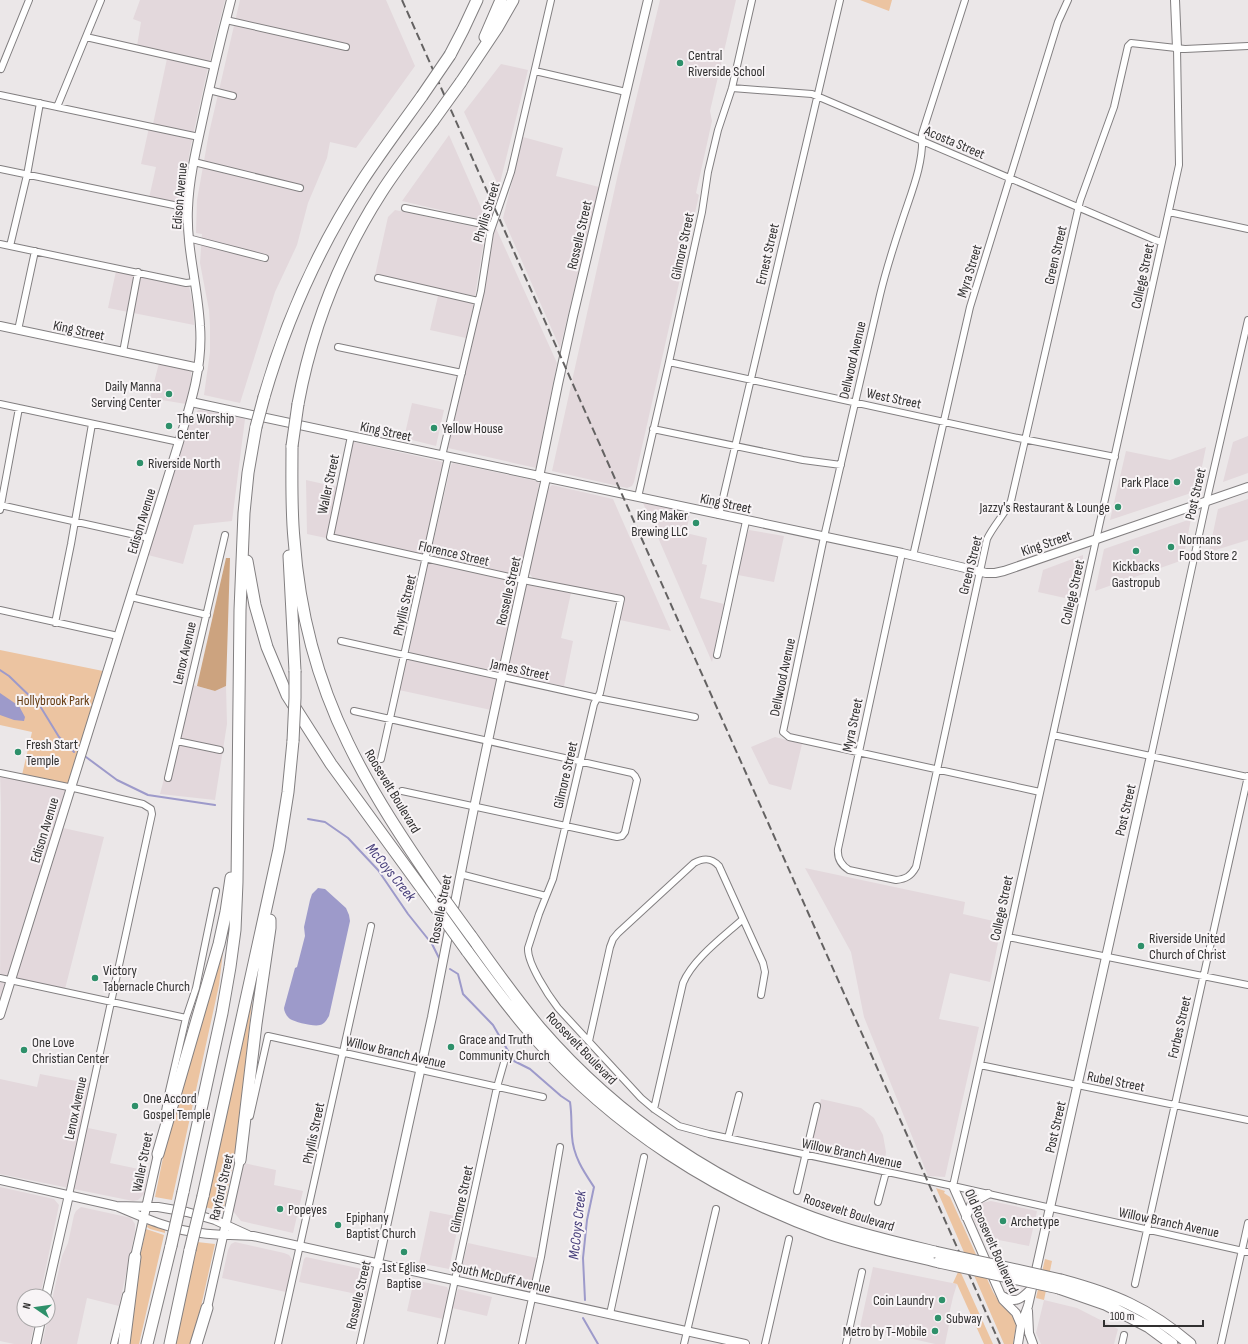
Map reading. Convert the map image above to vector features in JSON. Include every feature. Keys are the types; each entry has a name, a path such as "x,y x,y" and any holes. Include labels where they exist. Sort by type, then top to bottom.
{"highway":[{"path":"450,55 461,30 471,0"},
{"path":"147,1344 183,1192 222,1013 230,967 236,907 240,610 243,537 247,480 256,427 275,362 312,272 331,232 371,167 450,55 477,0"},
{"path":"461,82 479,48 501,0"},
{"path":"170,1344 270,894 288,792 295,698 288,516 289,469 298,404 306,366 319,321 330,291 346,255 381,193 461,82 497,28 513,0"},
{"name":"Roosevelt Boulevard","path":"292,446 293,516 296,563 304,610 322,679 345,736 366,777 402,837 439,892 521,1005 560,1049 600,1090 664,1140 732,1181 799,1212 832,1225 937,1257"},
{"name":"Roosevelt Boulevard","path":"243,537 266,647 287,695 331,764 467,952 516,1016 552,1057 616,1116 671,1156 728,1190 803,1224 876,1247 937,1257 1103,1292 1162,1321 1190,1344"},
{"path":"158,1154 219,944 230,890 238,812"},
{"path":"240,1160 256,1024 270,928 270,894"},
{"path":"124,1344 136,1257"},
{"name":"Roosevelt Boulevard","path":"1060,1284 1105,1304 1149,1327 1172,1344"},
{"path":"196,1344 207,1308"}],"main road":[{"name":"Edison Avenue","path":"0,1015 179,442 199,368 201,356 200,326 188,238 188,208 194,162 208,90 231,0"},
{"name":"Rosselle Street","path":"378,1263 421,1070 473,806 523,580 543,477 558,384 648,0"},
{"name":"College Street","path":"1175,0 1176,48"},
{"name":"King Street","path":"0,326 199,368"},
{"name":"King Street","path":"191,402 995,573 1248,487"},
{"name":"Post Street","path":"1018,1344 1021,1325 1028,1306 1078,1085 1151,756"},
{"name":"Waller Street","path":"136,1257 158,1154"},
{"name":"Rayford Street","path":"207,1308 240,1160"},
{"name":"South McDuff Avenue","path":"0,1180 116,1206 144,1218 182,1230 223,1236 251,1236 744,1344"},
{"name":"Old Roosevelt Boulevard","path":"953,1186 1006,1304 1016,1314 1021,1325"},
{"path":"966,1217 972,1203 988,1194"},
{"name":"Lenox Avenue","path":"48,1288 69,1195"},
{"name":"South McDuff Avenue","path":"116,1206 146,1206 187,1212 226,1224 251,1236"},
{"path":"1002,1295 1009,1300 1021,1299 1032,1288"},
{"name":"Post Street","path":"1028,1306 1029,1333 1032,1342"},
{"path":"36,1344 39,1328"}],"street":[{"path":"1,69 29,0"},
{"path":"57,107 101,0"},
{"name":"Phyllis Street","path":"381,759 426,559 445,456 478,301 492,226 508,183 551,0"},
{"name":"Gilmore Street","path":"638,497 702,212 718,130 732,88 752,0"},
{"name":"Ernest Street","path":"719,515 840,0"},
{"name":"Dellwood Avenue","path":"859,752 789,737 783,732 824,537 889,259 915,180 923,150 922,134 965,0"},
{"name":"Myra Street","path":"913,556 970,307 1058,22 1068,0"},
{"path":"226,20 346,47"},
{"path":"86,37 214,66"},
{"name":"Green Street","path":"876,876 896,880 903,879 908,877 916,867 987,539 992,528 1011,501 1078,208 1114,107 1128,46 1131,43 1176,48"},
{"path":"1176,48 1248,46"},
{"name":"College Street","path":"953,1186 1180,165 1176,48"},
{"path":"535,71 626,92"},
{"name":"Acosta Street","path":"732,88 812,94 1078,208 1162,242"},
{"path":"208,90 233,96"},
{"path":"0,95 199,137"},
{"path":"10,246 40,103"},
{"path":"194,162 300,188"},
{"path":"0,169 188,208"},
{"path":"405,208 492,226"},
{"path":"1170,212 1248,229"},
{"path":"188,238 265,258"},
{"path":"0,244 186,282 195,282"},
{"path":"18,330 35,251"},
{"path":"123,352 138,272"},
{"path":"378,278 478,301"},
{"name":"Post Street","path":"1151,756 1248,320"},
{"path":"338,347 462,373"},
{"name":"West Street","path":"669,362 1024,439 1115,457"},
{"path":"0,404 179,442"},
{"path":"19,408 0,507 74,521 149,538"},
{"path":"55,622 92,424"},
{"path":"653,429 804,460 841,465"},
{"name":"Waller Street","path":"330,537 351,436"},
{"path":"717,655 746,521"},
{"name":"Lenox Avenue","path":"168,778 225,535"},
{"name":"Florence Street","path":"330,537 523,580 621,599"},
{"name":"Myra Street","path":"876,876 850,870 843,866 838,855 838,849 902,554"},
{"path":"131,597 207,615"},
{"name":"Gilmore Street","path":"528,954 528,948 539,914 553,879 594,704 600,693 621,599"},
{"path":"0,610 118,636"},
{"name":"James Street","path":"341,641 598,698 695,717"},
{"path":"354,712 632,772 637,780 625,832 622,836 617,837 402,790"},
{"path":"1053,735 1248,776"},
{"path":"177,741 220,750"},
{"path":"859,752 1040,792"},
{"path":"0,773 71,788"},
{"name":"Forbes Street","path":"1135,1284 1248,776"},
{"name":"Lenox Avenue","path":"69,1195 152,814 151,809 143,804 71,788"},
{"path":"589,1041 613,939 694,863 701,859 708,859 719,866 764,963 765,972 761,995"},
{"path":"460,874 546,896"},
{"name":"Waller Street","path":"158,1154 168,1094 186,1018 196,988 216,891"},
{"path":"654,1109 685,977 696,962 743,919"},
{"name":"Phyllis Street","path":"278,1344 370,926"},
{"path":"1008,937 1248,985"},
{"name":"Willow Branch Avenue","path":"528,954 550,997 558,1008 641,1098 654,1109 680,1126 728,1138 1245,1251"},
{"path":"0,978 186,1018"},
{"name":"Willow Branch Avenue","path":"268,1036 543,1097"},
{"name":"Rayford Street","path":"240,1160 268,1036"},
{"name":"Gilmore Street","path":"441,1344 497,1087 505,1059"},
{"name":"Rubel Street","path":"980,1065 1248,1120"},
{"path":"728,1138 739,1095"},
{"path":"797,1191 816,1106"},
{"path":"522,1344 541,1257 560,1147"},
{"path":"610,1314 644,1157"},
{"path":"878,1202 886,1172"},
{"path":"684,1344 716,1209"},
{"path":"1221,1344 1245,1251 1248,1223"},
{"path":"765,1344 789,1239"},
{"name":"Waller Street","path":"114,1344 136,1257"},
{"name":"Rosselle Street","path":"360,1344 378,1263"},
{"path":"846,1344 862,1272"},
{"name":"Rayford Street","path":"201,1344 207,1308"},
{"path":"1122,1344 1124,1335"}],"shaded area":[{"path":"140,0 225,0 191,144 181,205 149,198 156,167 141,164 150,123 153,124 168,54 137,46 141,22 133,19"},
{"path":"240,0 386,0 415,66 356,148 330,142 327,158 308,203 297,245 275,292 240,403 204,395 210,352 210,326 209,310 200,263 202,234 196,233 197,200 209,133"},
{"path":"660,0 736,0 710,111 712,121 696,193 699,195 634,482 632,486 627,488 552,471 618,174"},
{"path":"501,64 528,70 499,187 464,112"},
{"path":"449,135 486,219 478,219 402,201"},
{"path":"523,137 563,148 556,176 599,187 560,348 503,218"},
{"path":"395,210 480,228 485,234 475,296 375,275 388,217"},
{"path":"495,226 557,363 536,468 448,448 481,306"},
{"path":"116,271 189,286 193,306 194,325 108,308"},
{"path":"438,296 474,303 466,338 430,330"},
{"path":"159,363 189,370 191,372 186,404 150,398"},
{"path":"412,403 444,410 436,446 404,438"},
{"path":"198,410 245,419 232,521 194,525 183,564 148,555 185,435"},
{"path":"1248,436 1248,473 1223,482 1233,442"},
{"path":"354,442 443,462 441,480 424,553 421,555 337,536 333,531 352,445"},
{"path":"1206,447 1197,491 1110,520 1126,451 1170,460"},
{"path":"453,463 537,481 541,485 520,574 517,576 434,557 431,552 451,465"},
{"path":"306,480 337,487 326,538 307,534"},
{"path":"552,485 613,499 671,631 620,620 624,598 533,578 529,573 548,489"},
{"path":"1248,499 1248,540 1209,552 1218,509"},
{"path":"643,503 690,513 686,533 707,538 702,564 707,565 700,598 724,604 712,662"},
{"path":"1191,519 1183,560 1095,591 1104,549"},
{"path":"749,530 784,536 774,582 738,575 746,537"},
{"path":"1083,555 1074,600 1038,592 1043,570"},
{"path":"226,558 230,558 226,686 215,691 197,686"},
{"path":"431,563 517,582 519,585 500,669 496,672 412,655 409,650 428,564"},
{"path":"528,585 571,593 561,638 573,641 564,686 508,675 507,671 525,586"},
{"path":"409,659 496,677 498,680 491,710 399,690 406,661"},
{"path":"189,684 215,691 226,686 227,724 215,800 160,794"},
{"path":"0,693 19,706 25,717 24,721 14,720 0,715"},
{"path":"775,737 802,744 791,790 769,784 751,747"},
{"path":"0,771 68,785 0,1000 1,806"},
{"path":"63,828 104,837 65,989 15,978"},
{"path":"805,868 965,902 963,914 1002,923 990,982 950,973 939,1019 979,1027 945,1177 928,1176 864,1017 851,952"},
{"path":"318,888 325,889 346,908 350,921 329,1016 323,1024 313,1025 290,1019 284,1011 284,1008 305,936 304,927 310,900 312,894"},
{"path":"40,1074 97,1085 88,1128 117,1134 110,1163 148,1171 144,1194 138,1200 133,1201 0,1174 0,1079 37,1087"},
{"path":"821,1099 861,1108 874,1118 883,1135 886,1152 884,1169 809,1152"},
{"path":"244,1163 276,1170 274,1185 303,1191 293,1233 241,1221 233,1211"},
{"path":"0,1187 54,1199 59,1205 42,1288 16,1288 16,1328 33,1328 30,1344 14,1344 0,1341"},
{"path":"991,1201 1037,1211 1029,1246 983,1237 974,1220 973,1214 975,1208 981,1203"},
{"path":"81,1207 131,1218 135,1224 135,1232 119,1306 87,1298 77,1344 42,1344 46,1328 56,1328 56,1288 55,1288 62,1256 68,1243 76,1211"},
{"path":"430,1211 460,1217 449,1269 419,1263"},
{"path":"235,1242 289,1255 293,1261 286,1292 222,1278 228,1250 231,1244"},
{"path":"468,1243 537,1258 532,1282 528,1287 463,1272 461,1269"},
{"path":"306,1257 367,1270 370,1274 366,1296 299,1282 304,1259"},
{"path":"873,1267 957,1284 948,1319 950,1320 945,1344 935,1344 860,1327"},
{"path":"414,1280 447,1287 449,1292 443,1319 407,1311"},
{"path":"458,1289 492,1297 487,1316 452,1308"},
{"path":"1044,1300 1077,1308 1118,1329 1114,1344 1041,1344 1036,1333"}],"green space":[{"path":"860,0 892,0 889,11"},
{"name":"Hollybrook Park","path":"0,650 103,671 68,785 22,775 32,732 0,725"},
{"path":"226,927 219,985 172,1200 155,1197 169,1128"},
{"path":"254,982 237,1144 223,1212 205,1207"},
{"path":"936,1188 945,1191 944,1193 950,1197 993,1292 1001,1305 1014,1319 1016,1326 1013,1344 1004,1344"},
{"path":"148,1224 165,1230 165,1233 150,1229 147,1227"},
{"path":"146,1229 164,1235 139,1344 129,1344 139,1261"},
{"path":"197,1242 215,1244 200,1311 190,1344 175,1344"},
{"path":"1045,1259 1052,1261 1044,1300 1036,1298"},
{"path":"958,1272 961,1273 993,1344 984,1344 957,1284 953,1283"}],"waterway":[{"name":"McCoys Creek","path":"0,670 9,676 40,706 59,737 74,752"},
{"name":"McCoys Creek","path":"86,757 117,780 148,795 215,805"},
{"name":"McCoys Creek","path":"308,819 325,822 348,838 378,870 408,914 432,944 440,960"},
{"name":"McCoys Creek","path":"450,969 458,974 463,994 493,1025 514,1061 530,1069 570,1102 574,1150 583,1170 594,1187 587,1220 583,1258 585,1300"},
{"name":"McCoys Creek","path":"583,1318 598,1344"}],"railway":[{"path":"402,0 1000,1344"}],"place":[{"name":"Central Riverside School","path":"680,63"},
{"name":"Daily Manna Serving Center","path":"169,394"},
{"name":"The Worship Center","path":"169,426"},
{"name":"Yellow House","path":"434,428"},
{"name":"Riverside North","path":"140,463"},
{"name":"Park Place","path":"1177,482"},
{"name":"Jazzy's Restaurant & Lounge","path":"1118,507"},
{"name":"King Maker Brewing LLC","path":"696,523"},
{"name":"Normans Food Store 2","path":"1171,547"},
{"name":"Kickbacks Gastropub","path":"1136,551"},
{"name":"Fresh Start Temple","path":"18,752"},
{"name":"Riverside United Church of Christ","path":"1141,946"},
{"name":"Victory Tabernacle Church","path":"95,978"},
{"name":"Grace and Truth Community Church","path":"451,1047"},
{"name":"One Love Christian Center","path":"24,1050"},
{"name":"One Accord Gospel Temple","path":"135,1106"},
{"name":"Popeyes","path":"280,1209"},
{"name":"Archetype","path":"1003,1221"},
{"name":"Epiphany Baptist Church","path":"338,1225"},
{"name":"1st Eglise Baptise","path":"404,1252"},
{"name":"Coin Laundry","path":"942,1300"},
{"name":"Subway","path":"938,1318"},
{"name":"Metro by T-Mobile","path":"935,1331"}]}
